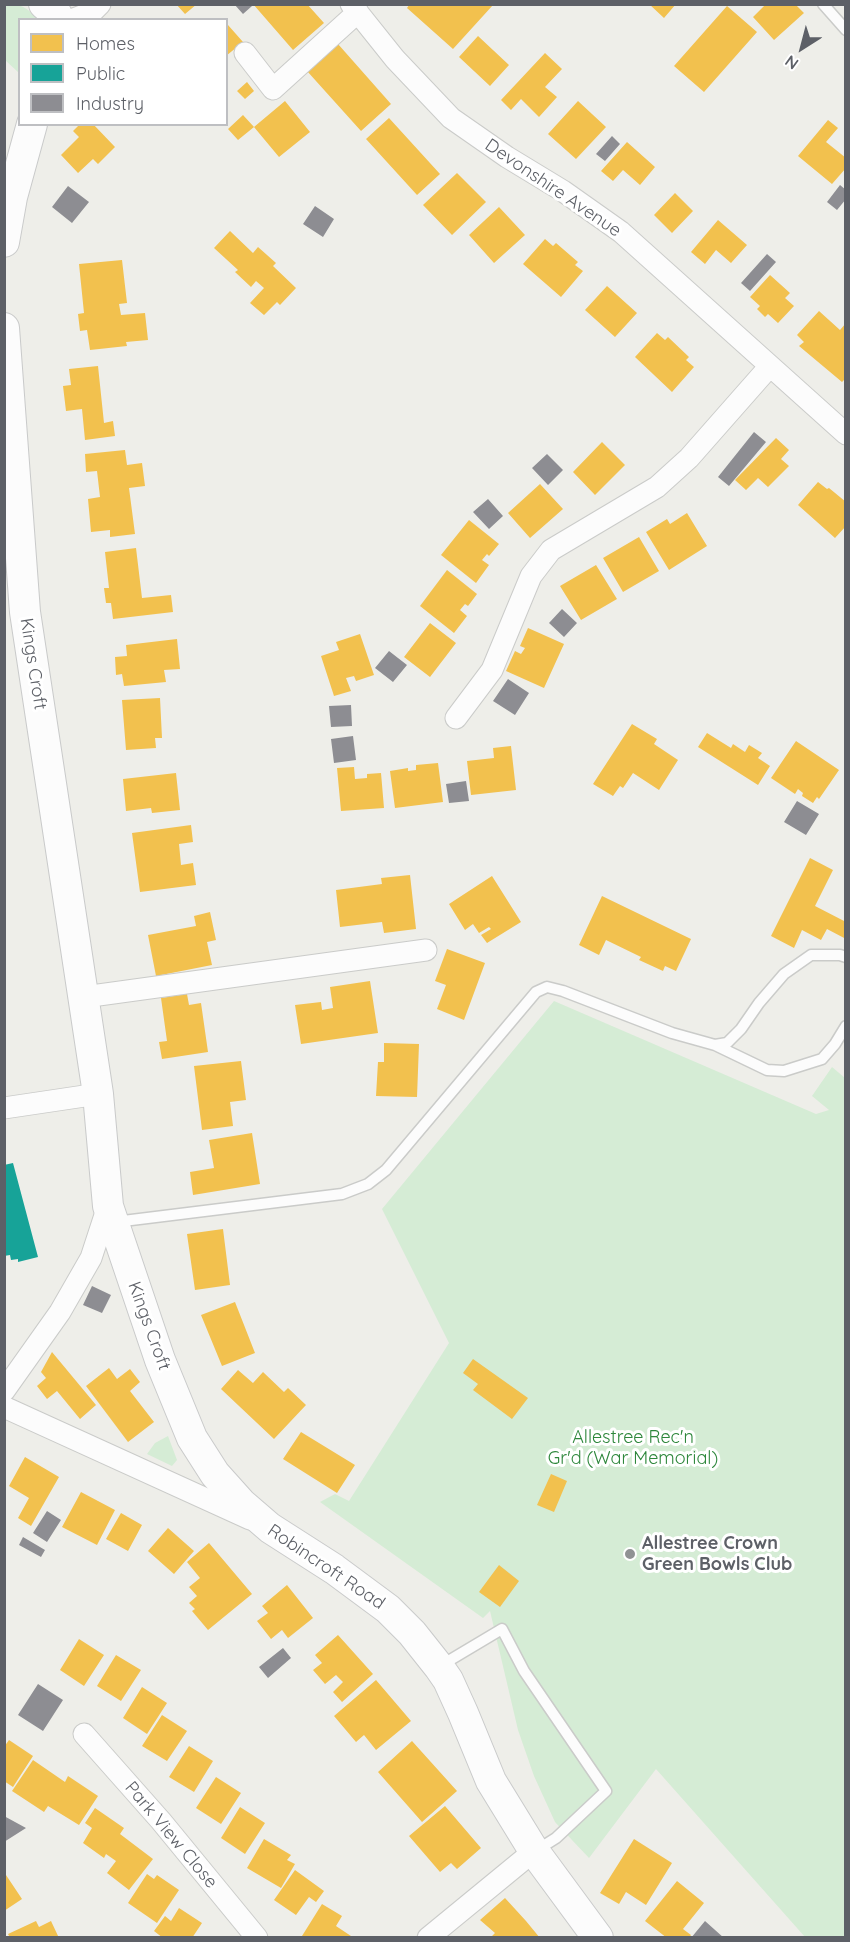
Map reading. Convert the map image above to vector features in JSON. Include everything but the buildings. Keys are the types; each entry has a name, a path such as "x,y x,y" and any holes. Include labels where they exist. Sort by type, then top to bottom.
{"street":[{"path":"57,13 92,12 100,4"},
{"path":"244,54 273,89 354,8"},
{"name":"Devonshire Avenue","path":"354,8 395,59 451,118 621,232 846,434"},
{"path":"4,242 12,197 31,126"},
{"name":"Kings Croft","path":"4,328 25,612 98,1094 110,1215 160,1360 192,1438 215,1474 241,1503 270,1528"},
{"path":"456,718 492,670 531,576 551,550 657,487 689,459 770,366"},
{"path":"84,997 426,950"},
{"path":"4,1108 98,1094"},
{"path":"7,1383 60,1312 91,1258 110,1215"},
{"name":"Robincroft Road","path":"4,1407 270,1528 373,1597 412,1633 440,1667 463,1713 491,1780 534,1851 598,1938"},
{"name":"Park View Close","path":"84,1734 161,1821 257,1938"},
{"path":"428,1938 534,1851"}],"lane":[{"path":"823,4 846,30"},
{"path":"715,1045 727,1042 741,1029 759,1003 784,974 811,955 846,957"},
{"path":"110,1215 342,1194 368,1184 386,1170 536,992 547,987 672,1033 715,1045 767,1070 784,1071 822,1059 846,1026"},
{"path":"440,1667 502,1629 524,1671 606,1791 556,1838 534,1851"}],"green space":[{"path":"5,4 23,7 36,18 18,18 18,72 5,60"},
{"name":"Allestree Rec'n Gr'd (War Memorial)","path":"554,1001 816,1114 829,1110 812,1096 832,1067 845,1078 845,1937 805,1937 656,1769 589,1858 555,1822 534,1776 518,1730 490,1611 483,1618 320,1502 335,1494 349,1501 449,1343 382,1209"},
{"path":"168,1436 177,1460 172,1466 147,1454 155,1443"}],"place":[{"name":"Allestree Crown Green Bowls Club","path":"630,1554"}]}
